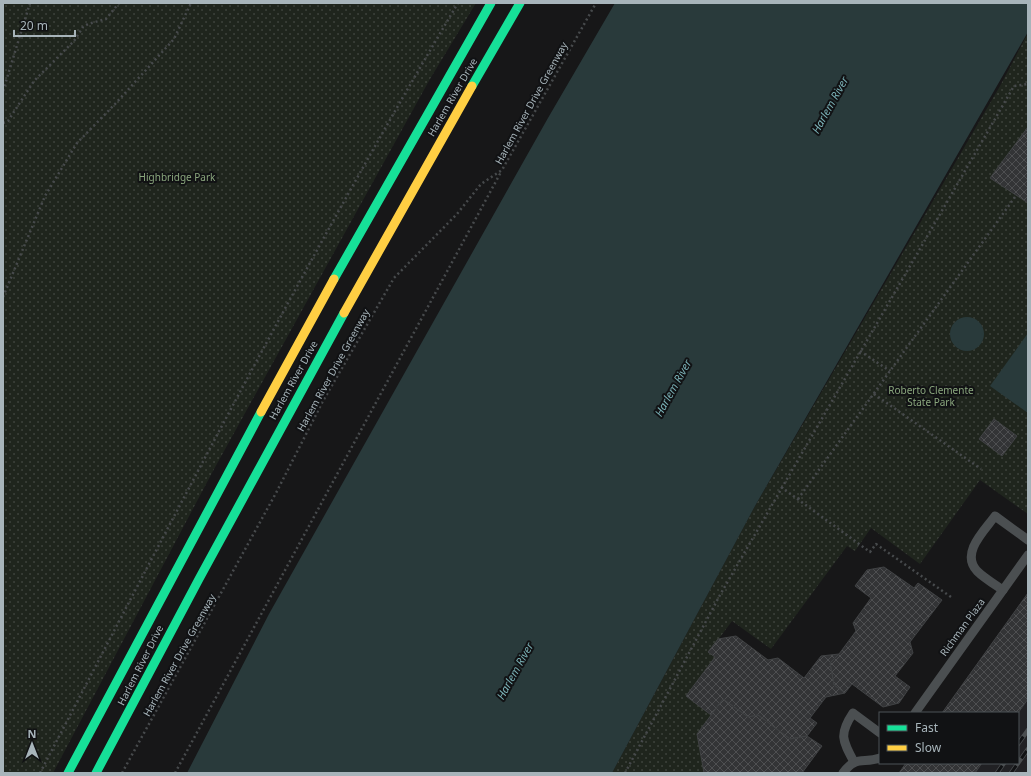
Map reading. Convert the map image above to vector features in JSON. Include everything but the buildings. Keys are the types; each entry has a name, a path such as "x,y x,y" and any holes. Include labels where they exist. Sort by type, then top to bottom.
{"highway":[{"name":"Harlem River Drive","path":"68,773 284,367 491,3"},
{"name":"Harlem River Drive","path":"96,773 178,615 305,379 520,3"}],"lane":[{"path":"1003,590 976,570 971,557 974,545 995,516 1028,540"},
{"name":"Richman Plaza","path":"916,712 1028,554"},
{"path":"854,762 845,745 843,736 844,727 853,713 879,732"},
{"path":"843,773 854,762 879,758"}],"path":[{"path":"3,91 30,3"},
{"path":"3,123 8,121 34,82 74,41 83,27 106,19 119,3"},
{"path":"3,297 45,196 77,143 116,103 174,38 191,3"},
{"path":"40,773 216,435 416,75 458,3"},
{"name":"Harlem River Drive Greenway","path":"122,773 272,500 323,401 394,278 458,214 481,184 502,170 596,3"},
{"path":"625,773 720,595 781,487 1014,86 1028,84"},
{"path":"175,773 502,170"},
{"path":"798,499 1015,197"},
{"path":"860,351 890,371"},
{"path":"874,394 981,469"},
{"path":"781,487 870,552 876,544 951,597"}],"shaded area":[{"path":"1028,699 1028,773 975,773 981,764 1019,764 1019,712"}],"green space":[{"name":"Highbridge Park","path":"3,3 476,3 430,79 213,471 53,773 3,773"},
{"name":"Roberto Clemente State Park","path":"1028,33 1028,514 980,480 920,564 871,528 855,551 847,546 771,649 732,621 709,652 715,657 686,696 711,715 697,734 704,773 612,773 755,506 1000,86"}],"water":[{"name":"Harlem River","path":"615,3 1028,3 1028,32 755,506 612,773 187,773 269,614 548,118"},
{"path":"967,317 979,322 984,334 979,346 967,351 955,346 950,334 955,322"},
{"path":"1028,333 1028,413 990,386"}],"railway":[{"path":"1019,743 1028,730"},
{"path":"1019,762 1028,749"},
{"path":"997,773 1003,764"},
{"path":"1011,773 1017,764"}],"traffic: fast":[{"path":"334,279 491,3"},
{"path":"472,86 520,3"},
{"path":"96,773 199,579 344,313"},
{"path":"68,773 261,412"}],"traffic: slow":[{"path":"344,313 472,86"},
{"path":"261,412 334,279"}]}
